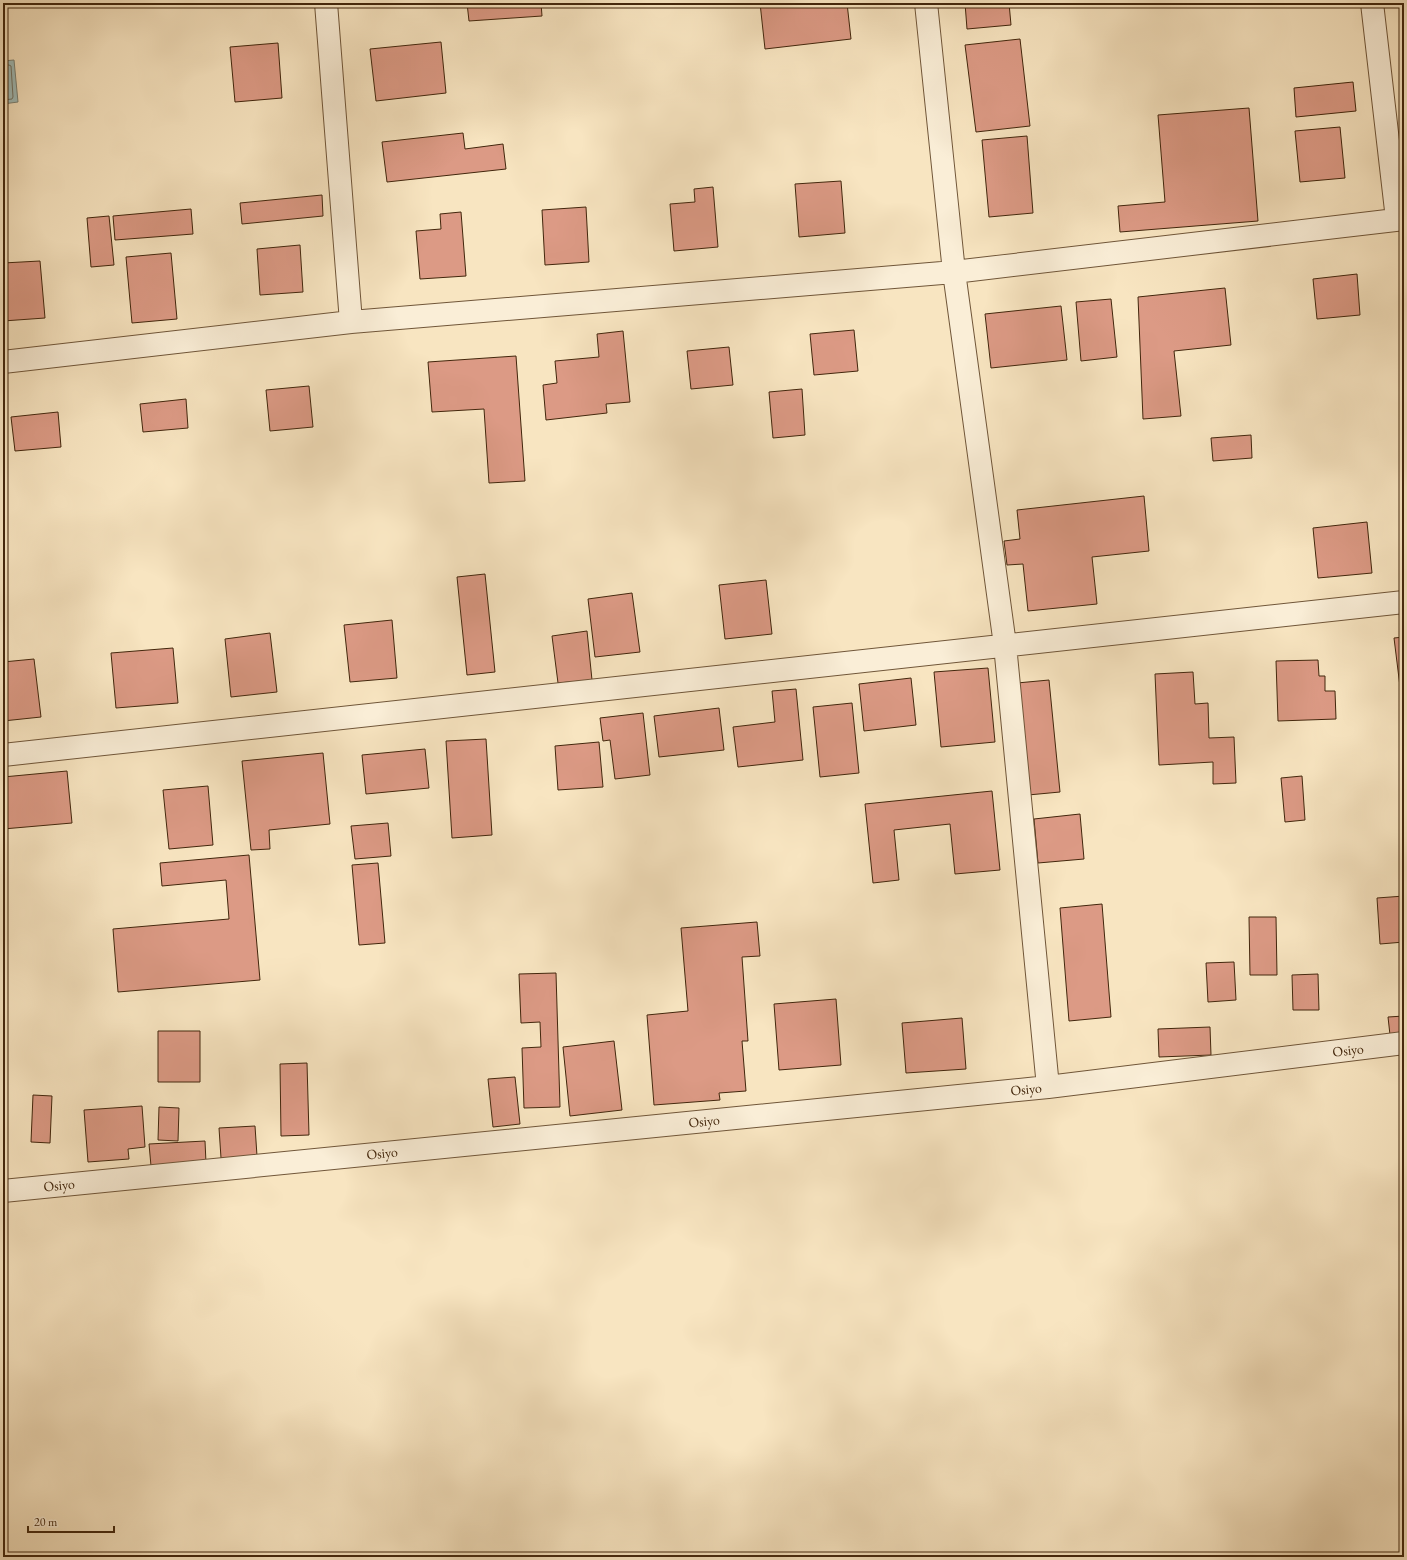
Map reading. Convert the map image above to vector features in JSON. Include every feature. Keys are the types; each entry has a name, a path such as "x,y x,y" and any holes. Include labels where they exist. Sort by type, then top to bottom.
{"street":[{"path":"326,3 351,322"},
{"path":"926,3 954,272 1005,645 1048,1087"},
{"path":"3,362 351,322 954,272 1401,219 1372,3"},
{"path":"3,755 1404,602"},
{"name":"Osiyo","path":"3,1191 1048,1087 1404,1043"}],"water":[{"path":"14,60 18,102 3,104 3,61"}],"building":[{"path":"467,3 541,3 542,16 469,21"},
{"path":"760,3 847,3 851,39 765,49"},
{"path":"965,3 1009,3 1011,25 967,29"},
{"path":"1020,39 1030,126 976,132 965,45"},
{"path":"441,42 446,93 376,101 370,49"},
{"path":"278,43 282,98 235,102 230,47"},
{"path":"1353,82 1356,111 1296,117 1294,88"},
{"path":"1249,108 1258,221 1120,232 1118,206 1165,202 1158,115"},
{"path":"1340,127 1345,178 1300,182 1295,131"},
{"path":"463,133 465,149 503,144 506,169 387,182 382,142"},
{"path":"1027,136 1033,213 989,217 982,140"},
{"path":"841,181 845,233 799,237 795,184"},
{"path":"713,187 718,247 674,251 670,204 695,202 694,189"},
{"path":"322,195 323,216 242,224 240,203"},
{"path":"586,207 589,262 545,265 542,210"},
{"path":"191,209 193,234 115,240 113,216"},
{"path":"461,212 466,276 420,279 416,231 441,229 440,214"},
{"path":"109,216 114,265 91,267 87,218"},
{"path":"300,245 303,292 260,295 257,249"},
{"path":"171,253 177,319 132,323 126,257"},
{"path":"40,261 45,318 3,321 3,263"},
{"path":"1357,274 1360,315 1317,319 1313,279"},
{"path":"1225,288 1231,345 1174,351 1181,416 1143,419 1138,297"},
{"path":"1111,299 1117,357 1081,361 1076,302"},
{"path":"1061,306 1067,360 991,368 985,314"},
{"path":"854,330 858,371 814,375 810,334"},
{"path":"623,331 630,402 606,404 607,413 546,420 543,385 557,383 555,361 599,357 597,334"},
{"path":"729,347 733,385 691,389 687,351"},
{"path":"516,356 525,481 489,483 484,409 432,412 428,362"},
{"path":"309,386 313,427 270,431 266,390"},
{"path":"802,389 805,435 773,438 769,392"},
{"path":"186,399 188,428 143,432 140,404"},
{"path":"58,412 61,447 15,451 11,417"},
{"path":"1251,435 1252,458 1213,461 1211,438"},
{"path":"1144,496 1149,551 1092,557 1097,604 1028,611 1023,564 1007,565 1004,541 1020,539 1017,510"},
{"path":"1367,522 1372,573 1318,578 1313,528"},
{"path":"485,574 495,672 467,675 457,577"},
{"path":"766,580 772,634 725,639 719,585"},
{"path":"632,593 640,652 595,657 588,599"},
{"path":"392,620 397,678 350,682 344,625"},
{"path":"587,631 592,680 558,683 552,636"},
{"path":"270,633 277,692 231,697 225,639"},
{"path":"1404,637 1404,719 1394,638"},
{"path":"173,648 178,703 116,708 111,653"},
{"path":"34,659 41,717 3,721 3,662"},
{"path":"1318,660 1319,676 1325,676 1325,691 1335,691 1336,719 1278,721 1276,661"},
{"path":"988,668 995,742 941,747 934,672"},
{"path":"1193,672 1195,704 1208,703 1209,738 1234,737 1236,783 1213,784 1213,762 1159,765 1155,674"},
{"path":"911,678 916,725 864,731 859,684"},
{"path":"1049,680 1060,792 1028,795 1017,683"},
{"path":"796,689 803,760 738,767 733,727 775,722 772,691"},
{"path":"852,703 859,773 820,777 813,707"},
{"path":"719,708 724,750 659,757 654,716"},
{"path":"643,713 650,775 615,779 610,740 603,741 600,718"},
{"path":"486,739 492,835 452,838 446,741"},
{"path":"599,742 603,787 558,790 555,746"},
{"path":"425,749 429,788 366,794 362,755"},
{"path":"323,753 330,824 269,830 270,849 251,850 242,761"},
{"path":"67,771 72,823 3,829 3,777"},
{"path":"1302,776 1305,820 1285,822 1281,778"},
{"path":"208,786 213,845 169,849 163,790"},
{"path":"992,791 1000,870 955,874 950,824 894,830 899,880 873,883 865,804"},
{"path":"1080,814 1084,859 1038,863 1034,819"},
{"path":"388,823 391,856 355,859 351,826"},
{"path":"249,855 260,980 118,992 113,929 229,919 226,880 162,886 160,863"},
{"path":"378,863 385,943 359,945 352,865"},
{"path":"1404,896 1404,942 1380,944 1377,898"},
{"path":"1102,904 1111,1017 1069,1021 1060,908"},
{"path":"1249,917 1276,917 1277,975 1250,975"},
{"path":"757,922 760,956 742,957 748,1041 742,1041 746,1091 719,1093 720,1100 654,1105 647,1015 688,1011 681,928"},
{"path":"1234,962 1236,1000 1208,1002 1206,963"},
{"path":"556,973 560,1107 524,1108 522,1048 541,1047 540,1022 521,1023 519,974"},
{"path":"1318,974 1319,1010 1293,1010 1292,975"},
{"path":"836,999 841,1065 779,1070 774,1004"},
{"path":"1404,1016 1404,1034 1390,1035 1388,1017"},
{"path":"962,1018 966,1069 906,1073 902,1023"},
{"path":"1210,1027 1211,1055 1159,1057 1158,1029"},
{"path":"158,1031 200,1031 200,1082 158,1082"},
{"path":"614,1041 622,1110 570,1116 563,1047"},
{"path":"307,1063 309,1135 281,1136 280,1064"},
{"path":"515,1077 520,1124 493,1127 488,1079"},
{"path":"33,1095 52,1096 50,1143 31,1142"},
{"path":"142,1106 145,1147 128,1149 129,1159 88,1162 84,1110"},
{"path":"159,1107 179,1108 178,1141 158,1140"},
{"path":"255,1126 257,1156 221,1158 219,1128"},
{"path":"3,1130 5,1130 5,1155 3,1155"},
{"path":"205,1141 206,1163 151,1166 149,1144"}]}
